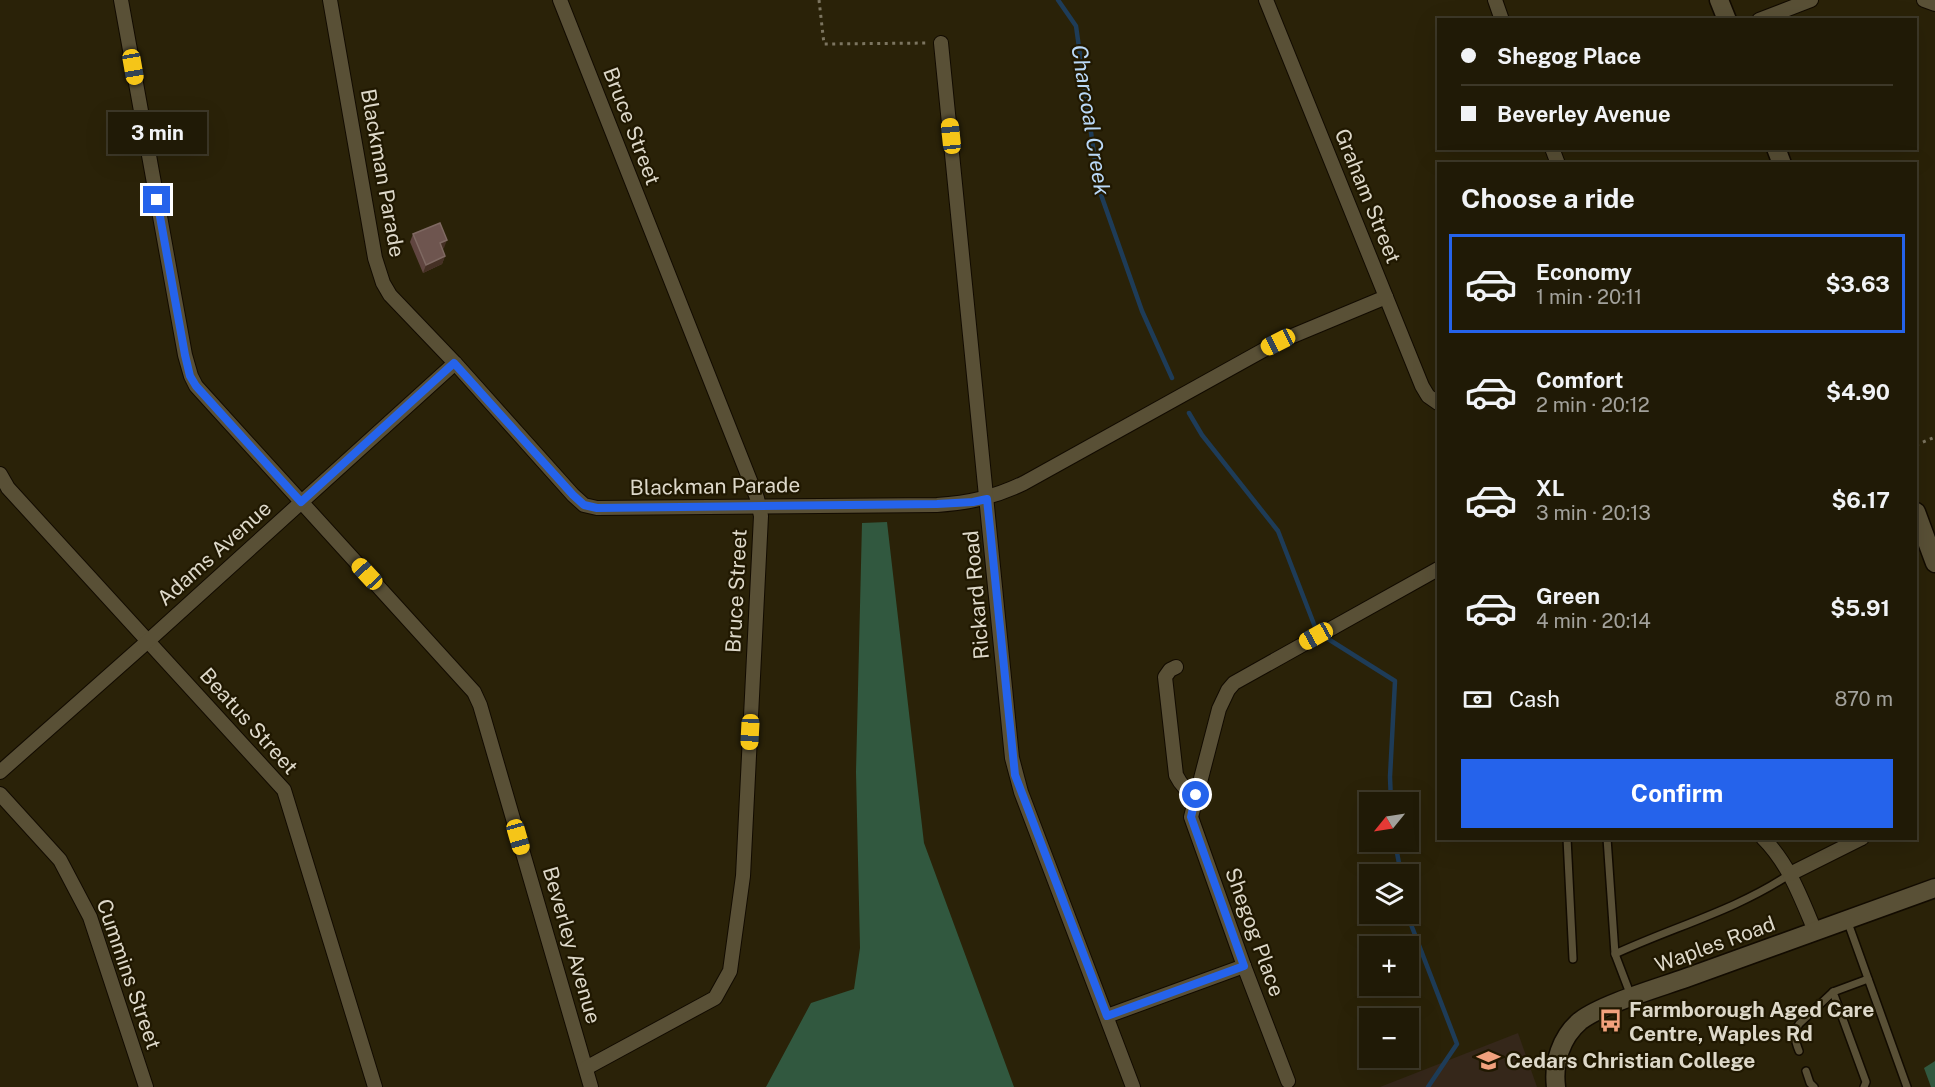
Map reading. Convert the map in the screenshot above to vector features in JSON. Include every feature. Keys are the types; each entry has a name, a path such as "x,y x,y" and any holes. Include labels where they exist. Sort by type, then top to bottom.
{"street":[{"name":"Beverley Avenue","path":"121,0 190,376 196,386 474,692 480,705 591,1087"},
{"name":"Blackman Parade","path":"330,0 375,258 382,283 390,295 584,505 597,508 937,504 987,499 1024,483 1278,342 1386,297"},
{"name":"Bruce Street","path":"560,0 761,516 743,876 730,971 715,998 586,1068"},
{"name":"Graham Street","path":"1266,0 1422,386 1428,396 1437,401"},
{"path":"1495,0 1501,18"},
{"path":"1719,0 1726,18"},
{"path":"1764,18 1811,0"},
{"path":"1924,0 1935,4"},
{"name":"Rickard Road","path":"941,43 1015,775 1133,1087"},
{"name":"Adams Avenue","path":"0,772 454,363"},
{"name":"Beatus Street","path":"0,474 8,488 284,790 375,1087"},
{"path":"1917,515 1935,563"},
{"name":"Shegog Place","path":"1288,1081 1191,817 1219,709 1234,683 1437,570"},
{"path":"1176,668 1170,670 1166,677 1176,775 1186,789 1196,795"},
{"name":"Cummins Street","path":"0,794 60,860 90,917 146,1087"},
{"path":"1767,840 1790,874 1815,931"},
{"path":"1790,874 1858,840"},
{"name":"Waples Road","path":"1556,1087 1556,1066 1564,1043 1571,1031 1588,1016 1935,888"},
{"path":"1107,1016 1244,966"}],"lane":[{"path":"1568,840 1573,959"},
{"path":"1608,840 1615,954 1632,998"},
{"path":"1615,954 1661,933 1750,899 1790,874"},
{"path":"1846,920 1908,1087"},
{"path":"1799,1051 1794,1038 1799,1024 1833,992 1868,979"},
{"path":"1833,992 1866,1082 1864,1087"},
{"path":"1806,1071 1814,1087"}],"path":[{"path":"819,0 824,44 941,43"},
{"path":"1917,445 1935,438"}],"shaded area":[{"name":"Cedars Christian College","path":"1518,1033 1537,1087 1380,1087"}],"green space":[{"path":"887,522 924,843 1014,1087 766,1087 811,1003 854,989 860,948 856,772 862,523"},
{"path":"1935,1061 1935,1087 1931,1087 1924,1068"}],"building":[{"path":"440,223 447,240 440,243 445,256 426,265 413,234"}],"waterway":[{"name":"Charcoal Creek","path":"1058,0 1076,26 1099,189 1142,311 1172,378"},
{"name":"Charcoal Creek","path":"1189,413 1202,435 1278,531 1317,632 1395,681 1391,792"},
{"name":"Charcoal Creek","path":"1397,852 1399,864"},
{"name":"Charcoal Creek","path":"1411,924 1457,1044 1428,1087"}],"place":[{"name":"Farmborough Aged Care Centre, Waples Rd","path":"1611,1021"},
{"name":"Cedars Christian College","path":"1488,1060"}],"route":[{"path":"157,200 190,376 196,386 301,502 454,363 584,505 597,508 955,504 987,499 1015,775 1107,1016 1244,966 1191,817 1196,795"}]}
